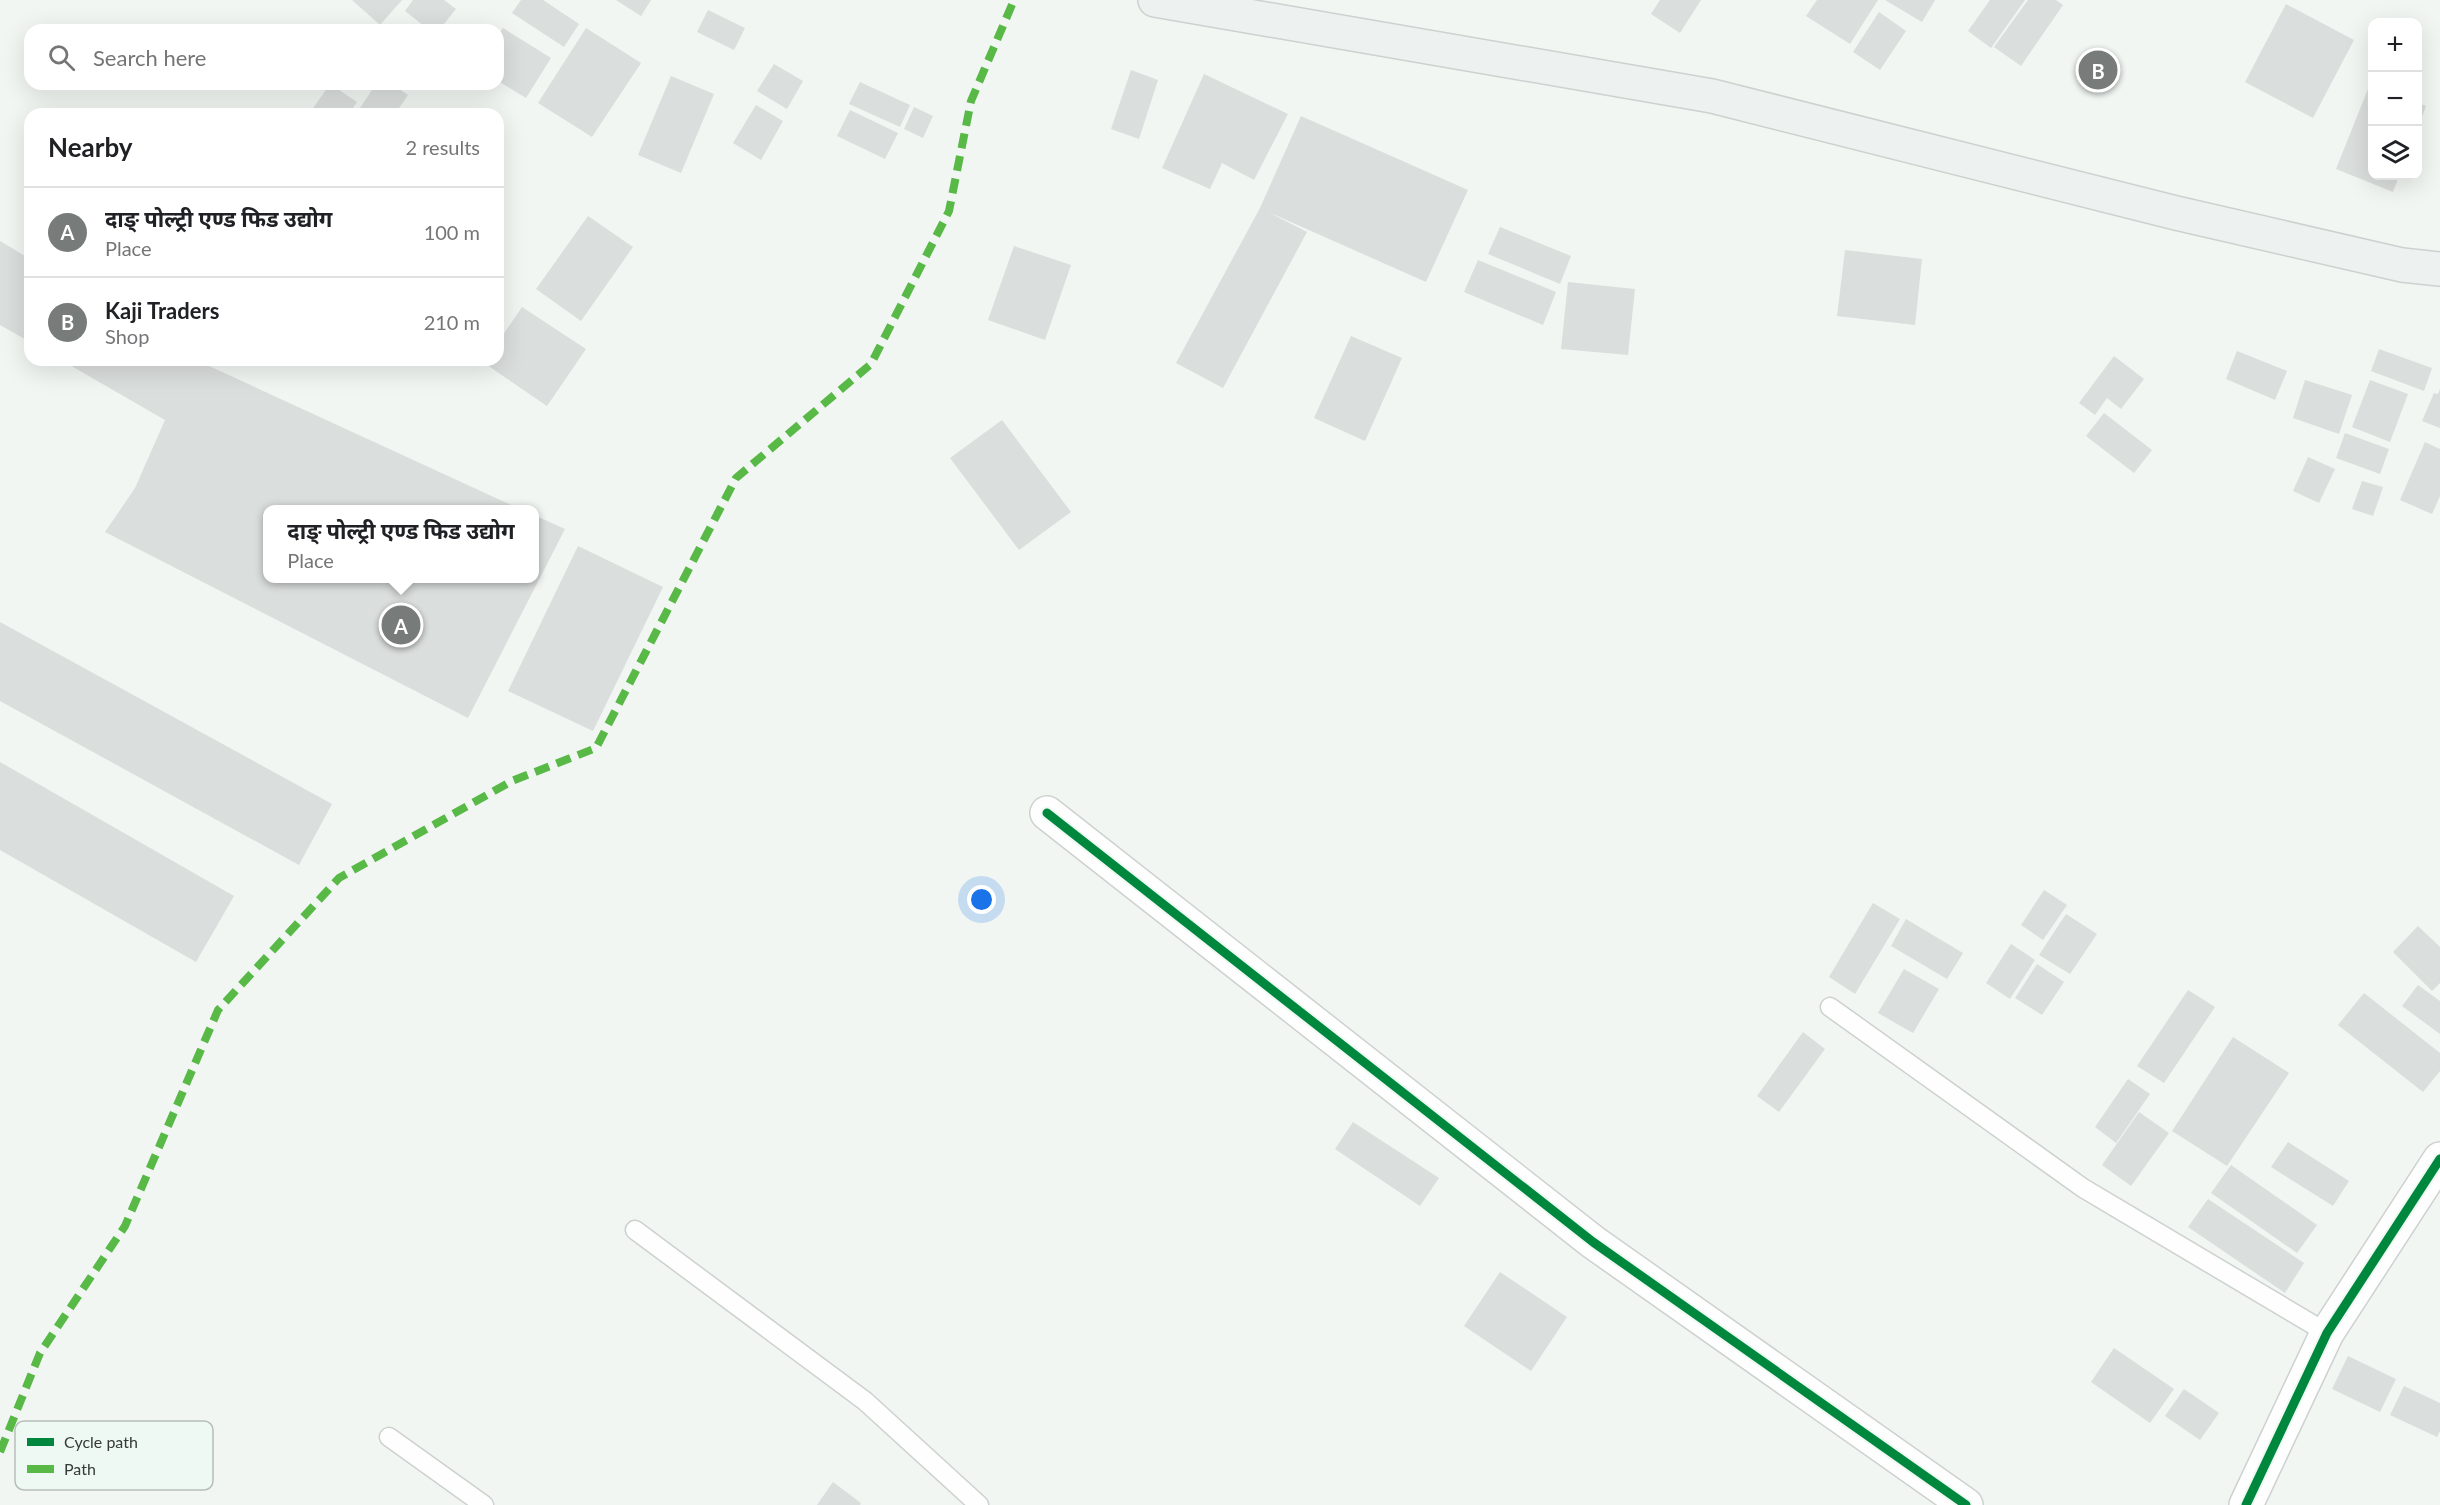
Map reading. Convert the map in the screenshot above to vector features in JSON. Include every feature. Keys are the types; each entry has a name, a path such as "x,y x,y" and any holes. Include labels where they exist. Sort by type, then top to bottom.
{"main road":[{"path":"1155,0 1712,96 2176,213 2402,265 2440,268"}],"street":[{"path":"1047,813 1593,1242 1966,1505"},
{"path":"2246,1505 2326,1333 2440,1159"}],"lane":[{"path":"1830,1007 2083,1188 2326,1333"},
{"path":"635,1230 865,1401 979,1505"},
{"path":"389,1437 484,1505"}],"building":[{"path":"352,0 402,0 379,24"},
{"path":"413,0 444,0 456,9 444,24 421,24 405,11"},
{"path":"521,0 543,0 579,24 564,47 512,13"},
{"path":"616,0 651,0 641,16"},
{"path":"1660,0 1701,0 1680,33 1651,14"},
{"path":"1817,0 1878,0 1850,44 1806,16"},
{"path":"1885,0 1935,0 1922,22"},
{"path":"1990,0 2025,0 1991,48 1968,31"},
{"path":"2028,0 2056,0 2063,5 2021,66 1994,47"},
{"path":"2286,4 2354,40 2313,118 2245,82"},
{"path":"708,10 745,28 734,50 697,32"},
{"path":"1879,12 1906,31 1880,70 1853,52"},
{"path":"586,28 641,63 592,137 538,103"},
{"path":"504,29 551,58 526,98 504,85"},
{"path":"774,64 803,81 787,109 757,91"},
{"path":"1131,70 1158,80 1139,139 1111,129"},
{"path":"1204,74 1288,114 1254,180 1222,163 1210,189 1162,168"},
{"path":"671,76 714,94 681,173 638,155"},
{"path":"860,82 910,105 900,127 849,104"},
{"path":"2368,89 2368,180 2398,180 2393,192 2336,169"},
{"path":"326,90 339,90 357,102 353,108 313,108"},
{"path":"372,90 401,90 408,95 399,108 360,108"},
{"path":"2422,104 2426,106 2422,117"},
{"path":"756,105 783,121 761,160 733,143"},
{"path":"914,107 933,116 923,138 904,129"},
{"path":"850,110 898,133 885,159 837,136"},
{"path":"1301,116 1468,190 1426,282 1266,211 1307,232 1223,388 1176,363 1260,208"},
{"path":"588,216 633,247 581,321 536,289"},
{"path":"1500,227 1571,256 1560,284 1488,254"},
{"path":"0,241 24,255 24,339 0,325"},
{"path":"1014,246 1071,265 1045,340 988,320"},
{"path":"1845,250 1922,259 1915,325 1837,316"},
{"path":"1478,260 1556,292 1543,325 1464,292"},
{"path":"1568,282 1635,289 1628,355 1561,349"},
{"path":"522,307 586,349 547,406 488,366 504,366 504,333"},
{"path":"1351,336 1402,358 1365,441 1314,418"},
{"path":"2379,349 2432,368 2424,391 2371,371"},
{"path":"2237,351 2287,371 2275,400 2226,379"},
{"path":"2114,356 2144,379 2121,409 2107,398 2095,415 2079,403"},
{"path":"71,366 209,366 511,505 263,505 263,583 537,583 468,718 105,532 135,488 165,420"},
{"path":"2305,380 2352,395 2339,434 2293,418"},
{"path":"2370,380 2408,394 2390,442 2352,427"},
{"path":"2440,389 2440,428 2422,421 2434,393 2438,394"},
{"path":"2104,413 2152,450 2134,473 2086,436"},
{"path":"1002,420 1071,512 1019,550 950,458"},
{"path":"2345,433 2389,449 2380,474 2336,458"},
{"path":"2425,442 2440,449 2440,496 2432,514 2400,500"},
{"path":"2308,457 2335,469 2319,503 2293,491"},
{"path":"2362,481 2383,487 2373,516 2352,509"},
{"path":"539,517 565,529 539,580"},
{"path":"578,546 663,587 593,731 508,691"},
{"path":"0,622 332,804 299,865 0,701"},
{"path":"0,762 234,896 196,962 0,850"},
{"path":"2044,890 2067,905 2043,940 2021,925"},
{"path":"1873,903 1900,919 1855,994 1829,977"},
{"path":"2066,914 2097,934 2070,974 2039,955"},
{"path":"1906,919 1963,953 1947,979 1891,946"},
{"path":"2418,926 2440,947 2440,983 2432,991 2393,952"},
{"path":"2011,944 2035,960 2010,999 1986,983"},
{"path":"2037,964 2064,982 2042,1015 2015,998"},
{"path":"1904,969 1939,989 1913,1033 1878,1013"},
{"path":"2418,985 2440,1001 2440,1034 2402,1006"},
{"path":"2188,990 2215,1007 2164,1083 2137,1066"},
{"path":"2364,993 2440,1053 2440,1071 2423,1092 2338,1025"},
{"path":"1803,1032 1825,1049 1779,1112 1757,1096"},
{"path":"2233,1037 2289,1073 2227,1166 2172,1131"},
{"path":"2128,1079 2150,1094 2116,1143 2095,1127"},
{"path":"2139,1112 2169,1133 2131,1186 2102,1165"},
{"path":"1353,1122 1439,1178 1420,1206 1335,1149"},
{"path":"2288,1142 2349,1181 2333,1206 2271,1167"},
{"path":"2231,1165 2317,1225 2297,1253 2211,1193"},
{"path":"2208,1199 2304,1263 2285,1293 2188,1227"},
{"path":"1500,1272 1567,1317 1531,1371 1464,1326"},
{"path":"2114,1348 2174,1389 2150,1423 2091,1382"},
{"path":"2348,1356 2396,1379 2380,1412 2332,1389"},
{"path":"2404,1386 2440,1403 2440,1431 2437,1437 2390,1415"},
{"path":"2184,1389 2219,1413 2200,1440 2165,1416"},
{"path":"833,1482 861,1503 860,1505 817,1505"}],"marked path":[{"path":"0,1452 40,1353 125,1226 218,1010 339,878 512,781 596,748 736,478 871,364 949,211 971,101 1014,0"}],"cycle path":[{"path":"1047,813 1593,1242 1966,1505"},
{"path":"2246,1505 2327,1333 2440,1159"}],"place":[{"name":"Kaji Traders","path":"2098,70"},
{"name":"दाङ् पोल्ट्री एण्ड फिड उद्योग","path":"401,625"}]}
